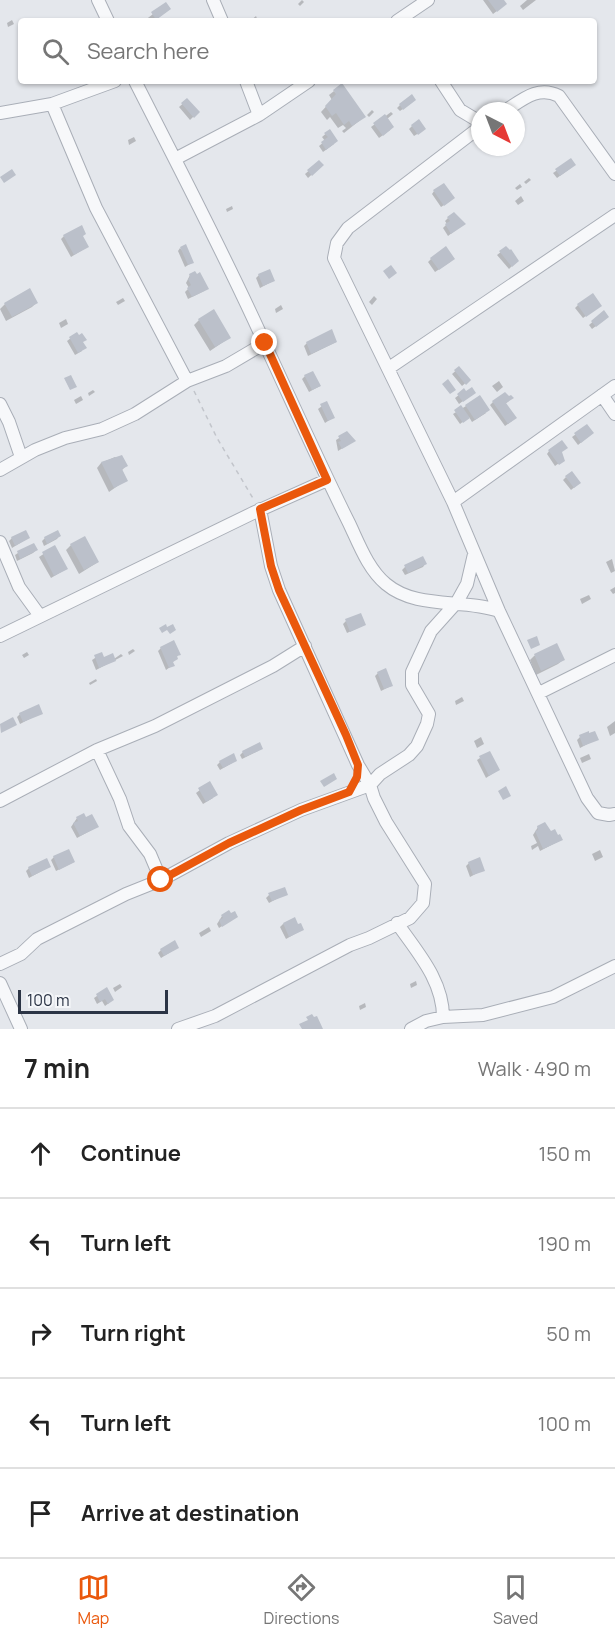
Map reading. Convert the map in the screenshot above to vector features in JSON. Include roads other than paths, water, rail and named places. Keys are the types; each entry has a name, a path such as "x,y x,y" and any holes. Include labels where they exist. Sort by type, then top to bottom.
{"street":[{"path":"98,0 107,18"},
{"path":"213,0 221,18"},
{"path":"402,18 428,0"},
{"path":"0,113 52,104 107,84"},
{"path":"137,84 221,248 327,480 373,570 387,585 414,598 484,605 500,611"},
{"path":"247,84 259,115"},
{"path":"175,159 259,115 305,84"},
{"path":"443,84 460,110 471,118"},
{"path":"519,102 536,91 554,93 559,96 615,174"},
{"path":"52,104 96,208 187,381"},
{"path":"471,132 348,228 337,243 334,258 453,502 500,611 587,798 598,813 615,814"},
{"path":"389,368 615,215"},
{"path":"0,470 35,450 65,438 110,425 156,402 187,381 226,366 265,343"},
{"path":"453,502 615,386"},
{"path":"602,395 615,414"},
{"path":"0,404 21,457"},
{"path":"0,636 260,509 327,480"},
{"path":"178,1029 215,1016 350,945 410,918 423,903 425,884 386,822 279,590 271,566 260,509"},
{"path":"0,542 19,586 39,616"},
{"path":"0,964 21,954 37,939 126,894 161,880 229,843 301,810 370,785 380,774 409,755 422,738 429,714 412,685 412,672 431,632 457,602 467,584 474,552"},
{"path":"0,801 97,750 155,726 273,666 305,646"},
{"path":"539,693 615,656"},
{"path":"97,750 120,799 129,826 150,854 161,880"},
{"path":"349,792 357,777 358,765"},
{"path":"397,923 438,986 443,1002 443,1017"},
{"path":"411,1029 426,1021 443,1017 483,1015 553,997 615,966"},
{"path":"0,983 21,1029"}]}
